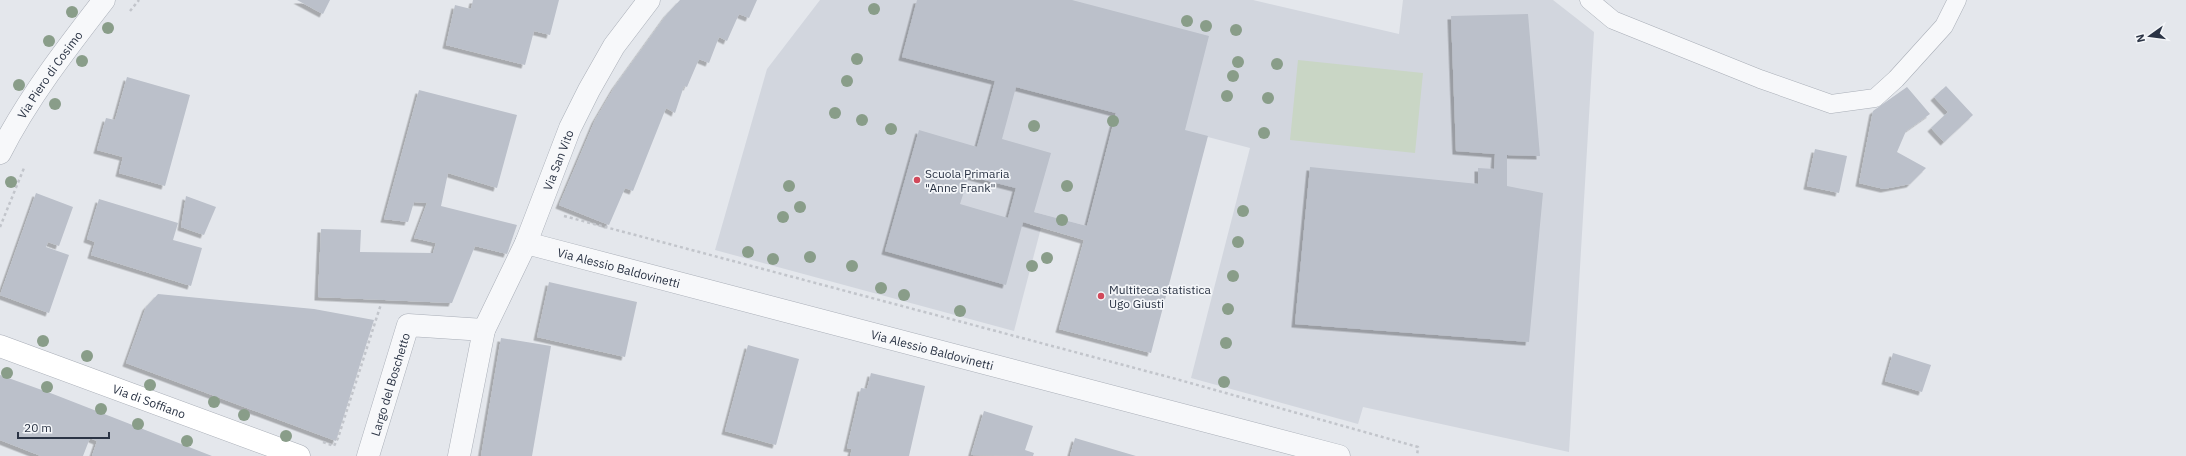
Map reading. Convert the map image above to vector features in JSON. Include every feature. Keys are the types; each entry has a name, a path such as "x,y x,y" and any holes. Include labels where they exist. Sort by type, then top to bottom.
{"street":[{"name":"Via Piero di Cosimo","path":"0,153 33,97 56,62 104,0"},
{"name":"Via San Vito","path":"484,330 526,242 570,128 589,90 614,46 649,0"},
{"name":"Via Alessio Baldovinetti","path":"526,242 1339,456"},
{"name":"Largo del Boschetto","path":"368,456 408,325 484,330"},
{"path":"459,456 484,330"},
{"name":"Via di Soffiano","path":"0,346 299,456"}],"lane":[{"path":"1589,0 1613,20 1760,79 1831,104 1875,98 1896,79 1944,26 1957,0"}],"path":[{"path":"130,12 139,0"},
{"path":"0,227 25,165"},
{"path":"557,214 1191,383 1418,447 1417,456"},
{"path":"334,446 381,304"}],"shaded area":[{"path":"820,0 1253,0 1399,34 1403,0 1553,0 1594,32 1569,452 1363,407 1358,424 1191,378 1250,148 1116,113 1087,226 1034,212 1030,225 1041,228 1014,331 715,250 767,69"}],"green space":[{"path":"1298,60 1423,73 1415,153 1290,140"}],"building":[{"path":"297,0 330,0 323,14"},
{"path":"473,0 559,0 550,35 534,31 525,65 446,45 455,5 471,9"},
{"path":"680,0 757,0 749,18 739,14 727,41 719,37 709,63 699,59 687,87 684,86 675,113 666,108 633,191 625,188 609,225 559,205 595,120 615,86 667,14"},
{"path":"917,0 1072,0 1209,36 1185,130 1208,136 1151,353 1059,329 1084,240 1023,222 1006,285 885,251 919,130 977,147 995,81 902,57","holes":["1016,87 1116,113 1087,226 1034,212 1051,153 1002,139","969,176 1016,188 1008,218 960,204"]},
{"path":"1528,14 1540,156 1507,155 1507,186 1543,193 1529,342 1295,324 1310,167 1478,184 1478,168 1494,169 1495,154 1456,151 1451,16"},
{"path":"127,77 190,95 165,186 119,173 123,157 97,150 106,118 115,120"},
{"path":"1946,86 1973,115 1944,142 1931,128 1948,112 1934,97"},
{"path":"1907,87 1930,114 1906,131 1897,152 1926,168 1910,184 1884,189 1859,183 1873,111"},
{"path":"419,90 517,115 497,188 448,173 441,206 517,225 507,254 475,246 452,303 318,297 321,229 361,230 360,252 433,253 436,243 414,238 427,203 414,202 408,222 384,219"},
{"path":"1815,149 1847,156 1839,193 1807,186"},
{"path":"36,193 73,207 59,246 48,242 46,247 69,255 49,313 0,295"},
{"path":"186,196 216,207 204,235 181,227"},
{"path":"99,199 178,223 173,240 202,248 191,286 91,255 95,242 87,239"},
{"path":"549,282 637,302 625,357 537,337"},
{"path":"158,294 314,309 374,320 336,441 126,363 146,307"},
{"path":"501,338 551,346 532,456 481,456"},
{"path":"748,345 799,359 776,445 725,431"},
{"path":"1893,353 1931,365 1922,392 1885,381"},
{"path":"871,373 925,386 909,456 850,456 852,449 847,448 861,388 867,389"},
{"path":"0,375 212,456 92,456 97,441 90,438 83,456 41,456 0,440"},
{"path":"984,411 1033,426 1025,450 1034,453 1033,456 971,455"},
{"path":"1075,438 1136,456 1070,456"}],"place":[{"name":"Scuola Primaria \"Anne Frank\"","path":"917,180"},
{"name":"Multiteca statistica Ugo Giusti","path":"1101,296"}]}
